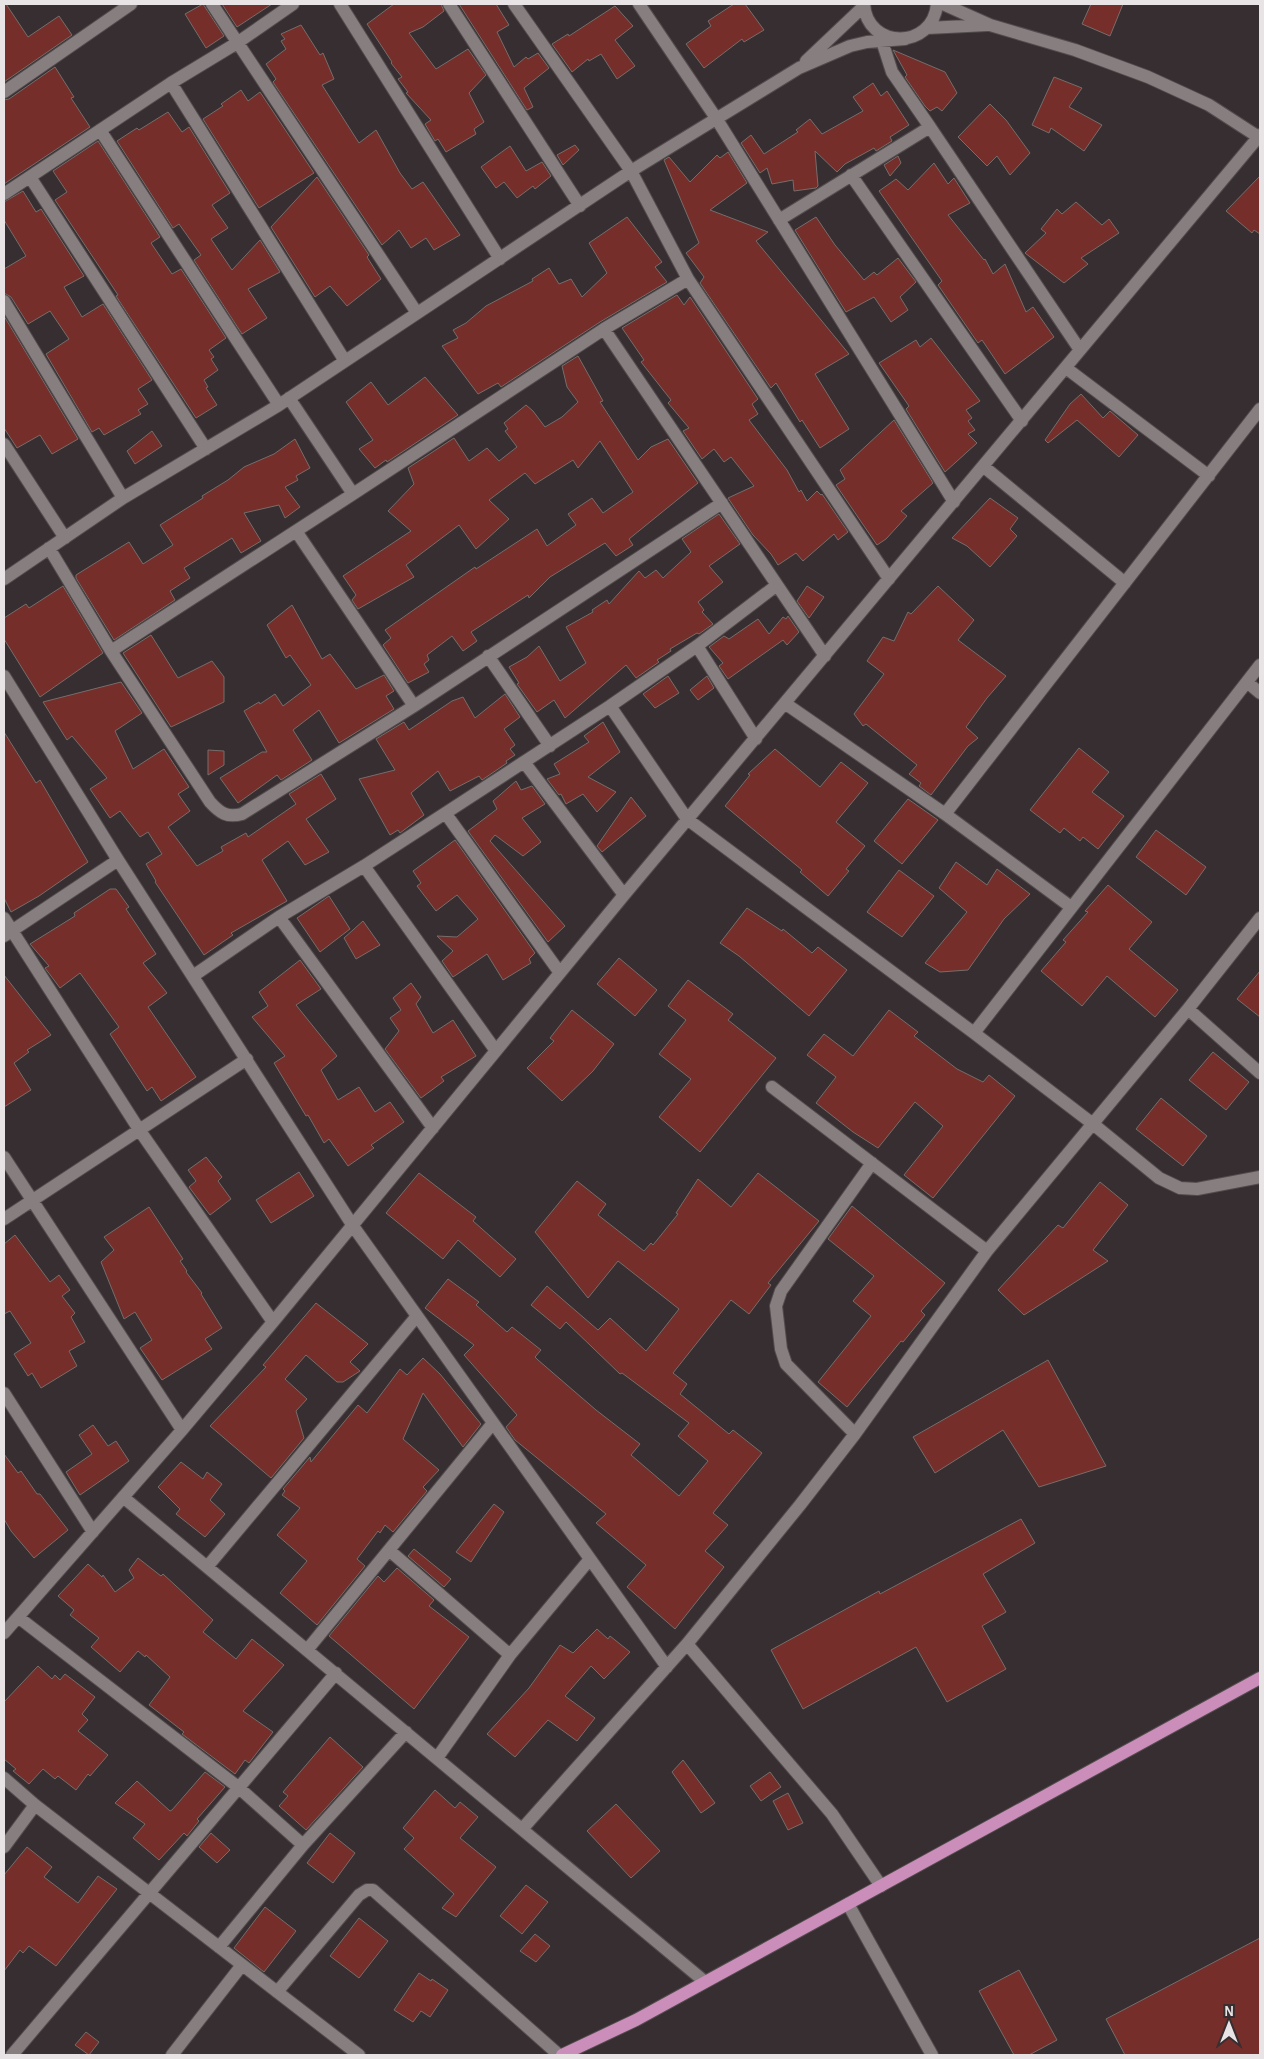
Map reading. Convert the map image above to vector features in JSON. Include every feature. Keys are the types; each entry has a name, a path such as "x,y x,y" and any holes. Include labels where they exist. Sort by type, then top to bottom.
{"main road":[{"path":"561,2055 636,2020 704,1981 1260,1678"}],"street":[{"path":"4,92 131,4"},
{"path":"212,4 417,313"},
{"path":"4,194 171,83 237,43 293,4"},
{"path":"340,4 500,259"},
{"path":"449,4 580,206"},
{"path":"514,4 631,171 688,279 889,579"},
{"path":"639,4 716,118 954,502"},
{"path":"4,579 123,498 206,449 345,362 631,171 716,118 799,68 850,46 915,36 927,28 936,13 937,4"},
{"path":"4,1631 182,1430 273,1322 624,894 786,704 983,466 1260,137 1209,106 1148,77 1075,50 990,24 943,4"},
{"path":"799,68 864,5 869,21 876,29 884,35 905,39"},
{"path":"927,28 990,24"},
{"path":"882,41 892,72 1080,350"},
{"path":"171,83 345,362"},
{"path":"779,220 930,127"},
{"path":"100,130 284,401 353,494"},
{"path":"851,175 1022,421"},
{"path":"30,178 206,449"},
{"path":"111,651 604,329 688,279"},
{"path":"4,301 123,498"},
{"path":"604,329 825,656"},
{"path":"1066,368 1208,476"},
{"path":"945,814 1260,409"},
{"path":"4,444 65,538"},
{"path":"983,466 1125,583"},
{"path":"49,548 111,651 210,802 220,813 232,816 242,814 414,706 722,503"},
{"path":"296,531 414,706"},
{"path":"194,976 279,917 446,814 610,706 697,646 777,585"},
{"path":"697,646 756,739"},
{"path":"488,656 550,746"},
{"path":"974,1032 1260,665"},
{"path":"4,676 118,860 353,1226 666,1667"},
{"path":"1247,682 1260,693"},
{"path":"786,704 945,814 1071,907"},
{"path":"610,706 687,819 974,1032 1093,1124 1159,1178 1180,1188 1197,1189 1260,1177"},
{"path":"524,762 624,894"},
{"path":"446,814 560,973"},
{"path":"8,933 118,860"},
{"path":"364,866 496,1051"},
{"path":"279,917 433,1128"},
{"path":"4,918 8,933 140,1130 273,1322"},
{"path":"523,1828 687,1644 800,1505 855,1434 988,1251 1188,1009 1260,918"},
{"path":"1188,1009 1260,1073"},
{"path":"4,1219 247,1059"},
{"path":"772,1087 988,1251"},
{"path":"4,1157 182,1430"},
{"path":"855,1434 786,1364 781,1350 776,1306 782,1291 872,1163"},
{"path":"208,1567 417,1316"},
{"path":"4,1393 92,1532"},
{"path":"307,1650 493,1423"},
{"path":"123,1497 523,1828 704,1981"},
{"path":"390,1551 510,1655"},
{"path":"437,1758 510,1655 590,1559"},
{"path":"18,1617 238,1787 303,1845"},
{"path":"687,1644 832,1814 881,1886"},
{"path":"12,2055 336,1673"},
{"path":"219,1948 303,1845 406,1732"},
{"path":"4,1778 35,1805 359,2055"},
{"path":"4,1847 35,1805"},
{"path":"277,1992 358,1895 367,1890 373,1890 561,2055"},
{"path":"848,1904 932,2055"},
{"path":"172,2055 242,1964"}],"building":[{"path":"4,4 6,4 28,37 59,16 72,35 4,82"},
{"path":"203,4 224,36 206,48 185,14"},
{"path":"222,4 272,4 237,27"},
{"path":"394,4 441,4 444,11 423,27 409,33 436,69 468,49 486,75 469,93 484,122 474,129 476,134 446,152 438,139 435,141 425,124 431,120 406,93 408,92 398,79 402,77 367,24"},
{"path":"459,4 496,4 509,25 497,32 514,67 526,57 528,59 538,53 549,68 524,88 533,107 527,110"},
{"path":"734,4 745,4 764,30 744,42 742,39 704,68 686,44 711,26 708,21"},
{"path":"1091,4 1123,4 1110,36 1082,24"},
{"path":"615,6 633,26 615,40 635,66 617,79 601,54 589,61 588,59 572,72 552,44 568,34 569,36"},
{"path":"301,25 320,55 323,53 334,79 322,85 359,143 376,130 400,173 412,189 423,182 460,235 434,250 426,238 411,248 399,230 382,245 273,82 276,79 266,64 286,49 281,41 285,39 281,34"},
{"path":"893,50 945,72 957,93 942,111 937,107 930,111 925,106 905,77 907,75"},
{"path":"55,67 74,97 71,98 90,127 4,184 4,100 9,99"},
{"path":"1054,77 1082,88 1069,107 1102,125 1084,151 1051,128 1049,133 1032,125"},
{"path":"873,83 881,96 887,91 909,125 890,137 892,141 876,151 874,148 845,164 837,172 815,151 818,186 816,188 794,191 793,180 772,184 767,168 760,173 741,143 751,135 764,154 798,132 796,130 810,119 822,134 863,111 853,97"},
{"path":"241,90 248,101 260,92 314,173 259,208 203,119 223,106 221,104"},
{"path":"990,104 1006,120 1030,153 1010,175 997,156 987,166 958,137"},
{"path":"168,112 182,132 189,127 230,193 212,205 228,228 211,239 232,270 260,240 280,272 248,289 267,318 242,334 194,260 201,255 179,224 173,228 117,141"},
{"path":"98,141 160,237 151,243 172,274 181,269 226,338 209,350 214,357 211,359 218,370 204,380 208,387 206,388 217,405 196,418 55,200 67,192 53,171"},
{"path":"575,145 579,150 563,165 557,155"},
{"path":"510,146 526,171 542,162 551,176 535,189 533,186 517,198 504,182 496,188 481,167"},
{"path":"728,152 747,183 710,210 768,232 756,241 849,354 815,374 849,429 820,448 802,420 800,422 776,383 771,388 700,283 704,277 686,253 699,243 664,160 669,157 690,182 717,155 720,158"},
{"path":"898,156 901,163 890,176 884,165"},
{"path":"934,163 948,184 954,178 970,203 948,215 985,259 993,274 1005,264 1026,312 1033,307 1054,337 1005,374 982,340 978,343 938,285 942,281 879,191 896,179 908,190"},
{"path":"1260,176 1260,234 1254,230 1252,233 1226,211"},
{"path":"317,177 369,255 367,257 381,279 347,306 330,286 315,297 271,227"},
{"path":"23,191 36,212 41,209 84,276 64,287 82,317 103,304 152,380 138,389 148,404 138,410 141,414 104,435 99,428 92,432 46,354 69,339 50,311 28,324 11,297 4,293 4,269 26,256 4,220 4,202"},
{"path":"1076,202 1102,225 1109,219 1119,233 1081,258 1088,264 1064,283 1025,253 1046,233 1041,229 1057,209 1062,214"},
{"path":"627,217 662,262 655,267 667,282 600,322 501,387 498,383 478,394 442,346 458,338 453,330 466,323 486,306 533,281 532,279 549,268 559,284 571,279 582,297 607,273 589,243"},
{"path":"816,217 835,245 864,280 874,272 877,275 898,258 916,282 900,297 908,310 891,322 874,297 846,312 795,230"},
{"path":"677,295 684,305 690,297 758,399 752,404 758,414 749,420 787,470 799,492 801,490 807,501 817,491 822,494 848,532 838,540 834,534 803,561 796,553 778,565 771,554 753,535 728,498 754,486 731,457 724,462 714,449 702,459 683,431 689,428 668,403 671,400 641,362 644,360 622,328"},
{"path":"4,316 78,439 52,454 40,435 17,448 4,428"},
{"path":"931,338 980,401 966,410 972,418 968,421 975,430 968,434 977,443 945,472 906,409 909,406 879,363 916,340 920,347"},
{"path":"578,356 603,401 600,402 638,460 651,447 668,439 698,483 629,539 633,545 616,556 605,543 550,577 529,598 528,595 471,632 477,641 463,651 452,636 427,655 429,660 424,664 429,672 408,683 383,645 391,638 385,630 475,567 476,569 537,529 547,546 576,525 568,514 592,498 603,513 633,492 600,441 578,468 573,460 535,484 525,473 489,500 509,519 476,549 459,525 406,565 414,577 358,609 352,600 356,595 343,576 411,531 388,511 414,484 408,468 454,438 469,461 487,448 499,461 517,447 505,431 508,429 504,423 526,405 545,427 562,417 578,402 567,387 562,366"},
{"path":"425,377 458,415 375,468 359,449 373,440 346,402 371,382 388,405"},
{"path":"1081,394 1103,418 1110,411 1138,435 1119,457 1077,420 1048,443 1045,440 1070,404"},
{"path":"894,420 933,483 901,511 907,516 886,539 877,545 836,485 845,479 840,470"},
{"path":"152,431 162,446 135,464 127,451"},
{"path":"295,439 310,468 296,476 298,480 285,487 300,507 285,518 279,505 244,513 261,541 241,553 232,538 184,568 190,578 170,591 175,600 114,640 76,578 76,575 129,542 143,564 173,545 160,525 203,498 202,496 228,480 244,467 274,454"},
{"path":"990,498 1018,518 1010,529 1017,536 990,567 967,546 952,538"},
{"path":"719,514 740,544 709,566 723,582 698,602 704,610 702,612 713,624 699,634 697,633 670,649 671,651 657,660 659,662 636,678 626,665 565,718 554,700 537,712 517,684 519,683 509,667 527,657 539,646 560,681 586,663 566,627 593,612 592,610 607,600 609,604 639,571 645,578 656,570 663,578 691,552 682,539"},
{"path":"63,586 103,653 40,697 4,639 4,618 26,604 29,608"},
{"path":"807,586 824,597 809,618 797,601"},
{"path":"938,586 974,620 958,640 1006,676 966,727 978,738 968,746 931,795 919,786 921,783 909,774 917,765 866,724 863,726 854,714 884,674 867,661 883,637 894,641 908,612 911,614"},
{"path":"292,605 322,659 330,654 356,689 384,675 394,691 386,696 394,709 339,743 319,710 293,730 312,760 281,780 277,775 238,803 220,778 262,752 267,752 244,711 259,702 260,704 275,694 283,706 311,685 290,655 286,658 267,625"},
{"path":"788,616 799,632 787,645 783,640 728,679 719,666 723,663 709,647 724,636 729,639 758,619 769,634 783,617 786,619"},
{"path":"151,635 178,678 212,661 224,677 224,702 171,727 123,653"},
{"path":"668,676 679,693 655,708 643,694"},
{"path":"707,676 714,688 698,700 690,690"},
{"path":"121,682 142,713 115,731 133,769 164,749 189,787 178,794 190,811 168,827 197,866 223,851 221,847 246,833 248,837 296,804 289,794 321,774 336,799 306,819 329,852 305,865 288,841 262,860 287,901 231,933 233,935 204,955 155,882 146,864 162,854 148,832 140,837 120,811 110,818 90,789 107,778 72,736 67,740 43,702"},
{"path":"505,694 520,717 504,729 515,745 510,749 515,755 506,761 507,763 482,780 479,776 450,791 438,771 411,793 424,815 400,833 398,830 390,835 359,779 395,770 376,739 404,722 409,730 452,701 463,697 475,718"},
{"path":"603,722 620,752 588,777 616,792 597,812 583,794 566,804 561,794 559,795 547,779 560,774 554,764 589,742 584,736"},
{"path":"4,732 36,783 40,780 88,862 39,896 11,912 4,898"},
{"path":"1079,748 1109,772 1092,792 1124,816 1098,849 1083,837 1080,841 1064,828 1060,833 1030,810"},
{"path":"775,749 820,787 841,762 868,783 836,822 865,846 846,869 849,871 828,896 800,872 802,870 725,806 750,775 748,774"},
{"path":"208,750 224,751 224,765 208,775"},
{"path":"516,781 521,790 532,786 545,804 522,818 541,842 523,856 495,835 490,841 565,926 548,942 468,831 497,809 493,801"},
{"path":"631,797 646,816 602,852 597,846"},
{"path":"908,799 938,820 902,864 874,841"},
{"path":"1156,830 1206,867 1186,895 1136,857"},
{"path":"455,840 535,953 529,959 531,963 503,980 487,954 453,977 442,961 453,951 437,936 457,937 478,919 457,895 436,911 417,886 421,883 413,871"},
{"path":"956,862 987,885 997,869 1030,894 1004,919 968,970 940,972 925,963 967,912 939,888"},
{"path":"899,870 934,896 902,937 867,912"},
{"path":"1108,885 1152,922 1129,949 1178,990 1155,1017 1107,976 1082,1006 1041,971 1066,942 1063,940 1088,912 1085,911"},
{"path":"110,889 116,889 129,907 126,909 156,954 143,963 167,993 148,1007 196,1077 161,1101 152,1087 147,1091 110,1034 119,1027 80,973 60,988 45,968 49,966 30,944 75,916 74,913"},
{"path":"329,896 350,929 320,952 297,918"},
{"path":"747,908 782,931 783,929 812,953 818,947 847,970 809,1016 739,956 720,943"},
{"path":"363,921 380,945 356,959 344,938"},
{"path":"619,958 657,990 635,1016 597,984"},
{"path":"300,960 321,989 296,1005 337,1056 321,1070 338,1100 359,1087 375,1112 390,1102 404,1122 371,1145 374,1148 348,1166 329,1139 324,1143 308,1115 306,1116 274,1063 285,1056 252,1017 268,1006 259,992"},
{"path":"1260,971 1260,1017 1237,999"},
{"path":"4,975 51,1035 27,1050 29,1052 14,1063 31,1090 4,1107"},
{"path":"688,980 733,1014 728,1020 776,1058 700,1152 659,1117 691,1079 659,1054 686,1020 668,1006"},
{"path":"411,983 421,997 416,1004 433,1033 453,1020 476,1056 441,1077 444,1081 421,1098 385,1049 399,1031 390,1018 401,1010 393,998"},
{"path":"572,1010 614,1044 593,1071 562,1101 527,1068 554,1041 550,1038"},
{"path":"889,1010 918,1032 914,1036 957,1069 983,1082 989,1075 1015,1096 933,1198 904,1175 943,1126 915,1102 878,1148 853,1132 816,1103 836,1077 807,1055 824,1034 853,1056"},
{"path":"1213,1052 1249,1082 1226,1110 1189,1080"},
{"path":"1161,1098 1207,1136 1183,1166 1136,1129"},
{"path":"206,1157 222,1177 218,1181 231,1199 210,1215 189,1187 196,1181 188,1170"},
{"path":"299,1172 314,1196 271,1223 256,1200"},
{"path":"419,1173 476,1217 473,1221 516,1259 500,1277 458,1240 443,1259 386,1213"},
{"path":"758,1173 819,1221 768,1283 771,1285 749,1314 731,1300 673,1373 687,1384 680,1394 729,1434 733,1430 762,1453 713,1513 728,1525 705,1551 724,1567 675,1629 627,1587 646,1565 596,1523 606,1514 515,1440 506,1427 517,1415 464,1355 474,1345 425,1308 448,1279 479,1302 476,1305 507,1332 512,1327 541,1350 535,1357 596,1410 640,1444 631,1455 679,1496 708,1461 678,1436 689,1423 622,1373 620,1374 566,1322 560,1329 531,1305 547,1286 598,1330 610,1318 646,1351 679,1309 618,1261 588,1298 535,1232 577,1181 606,1204 598,1215 644,1251 651,1243 653,1245 678,1214 676,1213 698,1179 731,1207"},
{"path":"1100,1182 1128,1205 1093,1250 1108,1261 1024,1315 998,1290 1058,1225 1063,1228"},
{"path":"852,1206 945,1283 921,1311 925,1315 847,1407 818,1382 871,1316 853,1301 874,1276 828,1239"},
{"path":"149,1207 183,1259 180,1261 186,1272 202,1293 222,1328 205,1339 212,1349 162,1380 140,1348 152,1340 135,1312 124,1319 101,1262 114,1250 104,1237"},
{"path":"15,1235 50,1282 59,1275 70,1290 62,1296 75,1313 71,1317 85,1342 69,1351 77,1366 41,1388 32,1373 28,1376 14,1354 31,1343 10,1311 4,1314 4,1244"},
{"path":"316,1303 368,1344 350,1362 360,1371 343,1382 337,1382 306,1355 285,1379 307,1399 296,1411 304,1438 271,1478 210,1426 266,1367 263,1365"},
{"path":"423,1358 440,1374 481,1424 463,1447 423,1393 403,1439 439,1470 423,1487 427,1491 393,1532 385,1525 380,1533 378,1531 357,1559 365,1566 317,1625 280,1593 307,1561 277,1535 300,1508 282,1495 285,1491 283,1489 310,1457 311,1462 358,1405 367,1413 400,1369 407,1375"},
{"path":"1048,1360 1106,1466 1039,1487 1003,1430 935,1473 913,1437"},
{"path":"93,1425 108,1446 116,1441 129,1461 80,1495 66,1472 92,1454 79,1435"},
{"path":"4,1454 18,1473 21,1471 37,1494 40,1494 68,1530 34,1558 11,1531 4,1519"},
{"path":"181,1462 203,1479 207,1472 222,1484 210,1500 225,1514 205,1537 176,1514 180,1509 158,1487"},
{"path":"494,1504 504,1512 471,1562 456,1552"},
{"path":"1021,1519 1035,1543 983,1574 1006,1612 982,1626 1006,1669 947,1702 916,1647 803,1709 771,1650 879,1591 880,1594"},
{"path":"414,1549 451,1579 444,1587 408,1556"},
{"path":"138,1558 161,1576 163,1574 213,1620 203,1632 236,1659 252,1639 284,1665 243,1711 273,1732 249,1763 245,1760 235,1774 182,1734 184,1732 149,1705 170,1677 146,1655 145,1657 138,1651 120,1672 91,1647 99,1638 70,1615 74,1610 58,1596 88,1564 102,1577 103,1575 115,1592 134,1578 129,1570"},
{"path":"397,1568 434,1600 429,1606 469,1637 414,1709 329,1636 378,1576 384,1582"},
{"path":"597,1629 608,1639 610,1636 630,1652 604,1679 591,1666 565,1696 595,1718 577,1741 548,1720 515,1757 487,1734 529,1688 560,1645 573,1653"},
{"path":"38,1666 52,1679 55,1675 60,1680 65,1674 95,1697 82,1714 88,1720 78,1731 108,1755 90,1776 88,1774 76,1790 58,1776 55,1779 43,1769 29,1784 13,1771 16,1769 4,1759 4,1702"},
{"path":"330,1737 363,1767 306,1830 279,1806 288,1796 283,1792"},
{"path":"683,1760 715,1803 701,1813 672,1772"},
{"path":"205,1772 225,1787 197,1819 199,1821 187,1836 184,1833 159,1860 133,1838 145,1824 115,1803 137,1781 170,1811"},
{"path":"770,1772 781,1787 761,1801 750,1786"},
{"path":"435,1790 455,1808 460,1802 478,1817 460,1838 496,1867 456,1917 442,1908 454,1894 404,1849 414,1838 403,1828"},
{"path":"788,1793 803,1823 788,1830 773,1801"},
{"path":"616,1804 660,1851 631,1878 587,1831"},
{"path":"211,1833 230,1850 217,1863 199,1847"},
{"path":"330,1833 355,1853 333,1883 307,1863"},
{"path":"27,1847 52,1867 44,1877 78,1903 98,1876 117,1889 56,1966 29,1946 23,1953 20,1950 4,1971 4,1875"},
{"path":"526,1885 548,1902 522,1934 500,1916"},
{"path":"265,1907 296,1931 264,1972 234,1948"},
{"path":"359,1918 388,1941 359,1978 330,1956"},
{"path":"535,1934 550,1946 536,1962 520,1951"},
{"path":"1260,1938 1260,2055 1125,2055 1106,2019"},
{"path":"1019,1970 1057,2040 1029,2055 1014,2055 979,1991"},
{"path":"419,1973 448,1990 430,2017 421,2011 413,2022 394,2010"},
{"path":"86,2032 99,2042 89,2055 75,2045"}]}
